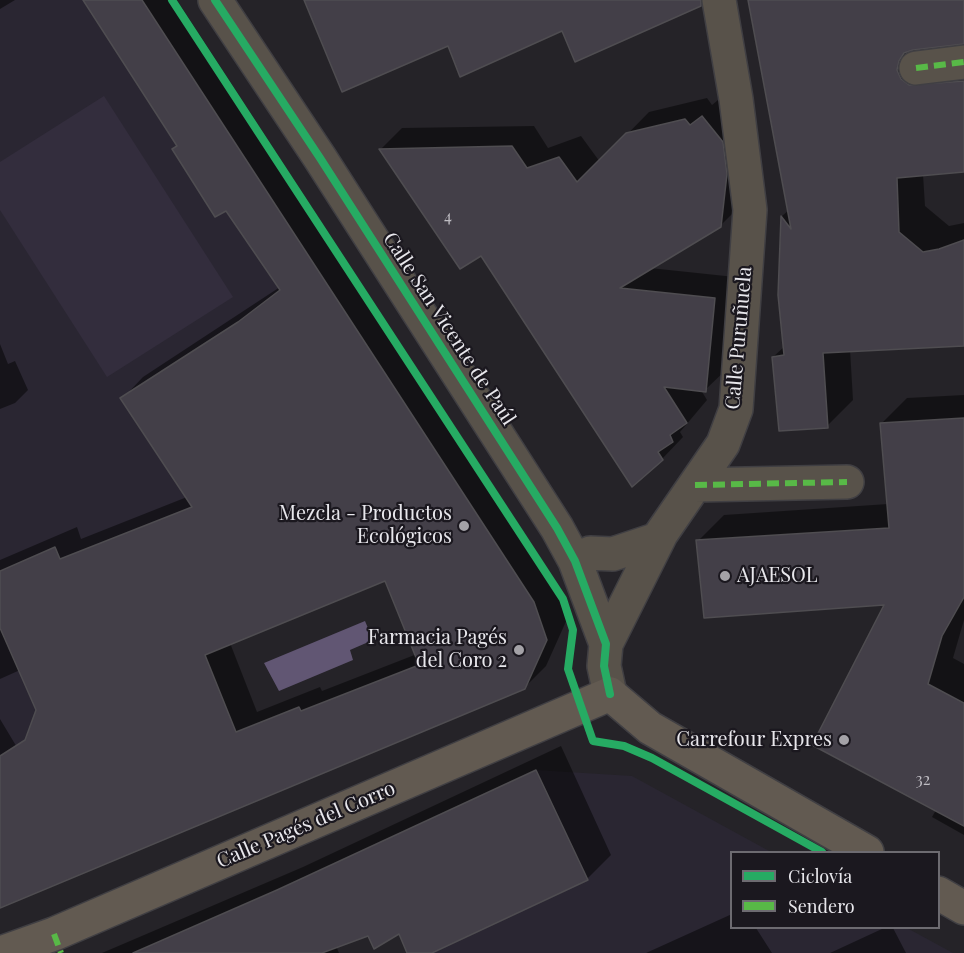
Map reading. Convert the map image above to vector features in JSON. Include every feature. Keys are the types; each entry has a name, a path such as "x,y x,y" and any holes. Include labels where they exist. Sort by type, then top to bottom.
{"main road":[{"path":"610,694 650,728 865,851"},
{"name":"Calle Pagés del Corro","path":"1,953 58,943 610,694"},
{"path":"940,894 964,908"}],"street":[{"name":"Calle San Vicente de Paúl","path":"215,0 333,178 557,528 575,561 606,644 604,666 610,694"},
{"name":"Calle Puruñuela","path":"606,644 658,539 723,444 736,409 750,210 736,99 719,0"},
{"path":"916,68 964,62"},
{"path":"695,485 847,482"},
{"path":"575,561 590,553 613,554 658,539"}],"shaded area":[{"path":"0,0 142,0 379,365 88,627 0,791"},
{"path":"104,96 233,297 107,377 0,210 0,162"},
{"path":"365,621 373,640 350,650 353,660 279,691 264,663"},
{"path":"536,770 632,776 769,851 730,851 730,929 909,929 953,953 432,953 588,880"}],"building":[{"path":"83,0 142,0 534,602 547,640 525,689 0,908 0,756 25,740 36,710 0,628 0,571 55,547 60,559 192,507 120,398 238,322 280,290 226,211 215,217 172,149 177,146","holes":["385,581 419,665 301,711 299,707 236,732 205,655"]},
{"path":"304,0 701,0 701,6 575,62 562,31 460,77 448,46 342,92"},
{"path":"748,0 964,0 964,44 904,53 897,70 901,79 909,85 964,81 964,172 897,178 899,232 923,252 964,240 964,346 823,353 828,428 779,431 772,357 784,355 778,295 781,216 791,229"},
{"path":"702,116 723,142 727,174 721,227 620,288 715,298 706,392 664,387 687,423 670,435 673,442 658,452 663,460 632,487 481,256 460,269 379,149 512,146 527,168 559,157 577,182 626,133 685,119 690,125"},
{"path":"964,418 964,597 942,636 928,684 964,703 964,826 812,745 884,605 704,618 696,540 889,528 880,423"},
{"path":"536,770 588,880 432,953 407,953 399,934 374,949 368,936 322,953 133,953 277,890"}],"marked path":[{"path":"916,68 964,62"},
{"path":"695,485 847,482"},
{"path":"54,934 61,953"}],"cycle path":[{"path":"172,0 563,599 573,630 568,669 593,741 624,746 652,758 820,851"},
{"path":"215,0 320,158 557,528 575,561 606,644 604,666 610,694"}],"place":[{"name":"Mezcla - Productos Ecológicos","path":"464,526"},
{"name":"AJAESOL","path":"725,576"},
{"name":"Farmacia Pagés del Coro 2","path":"519,650"},
{"name":"Carrefour Expres","path":"844,740"}]}
